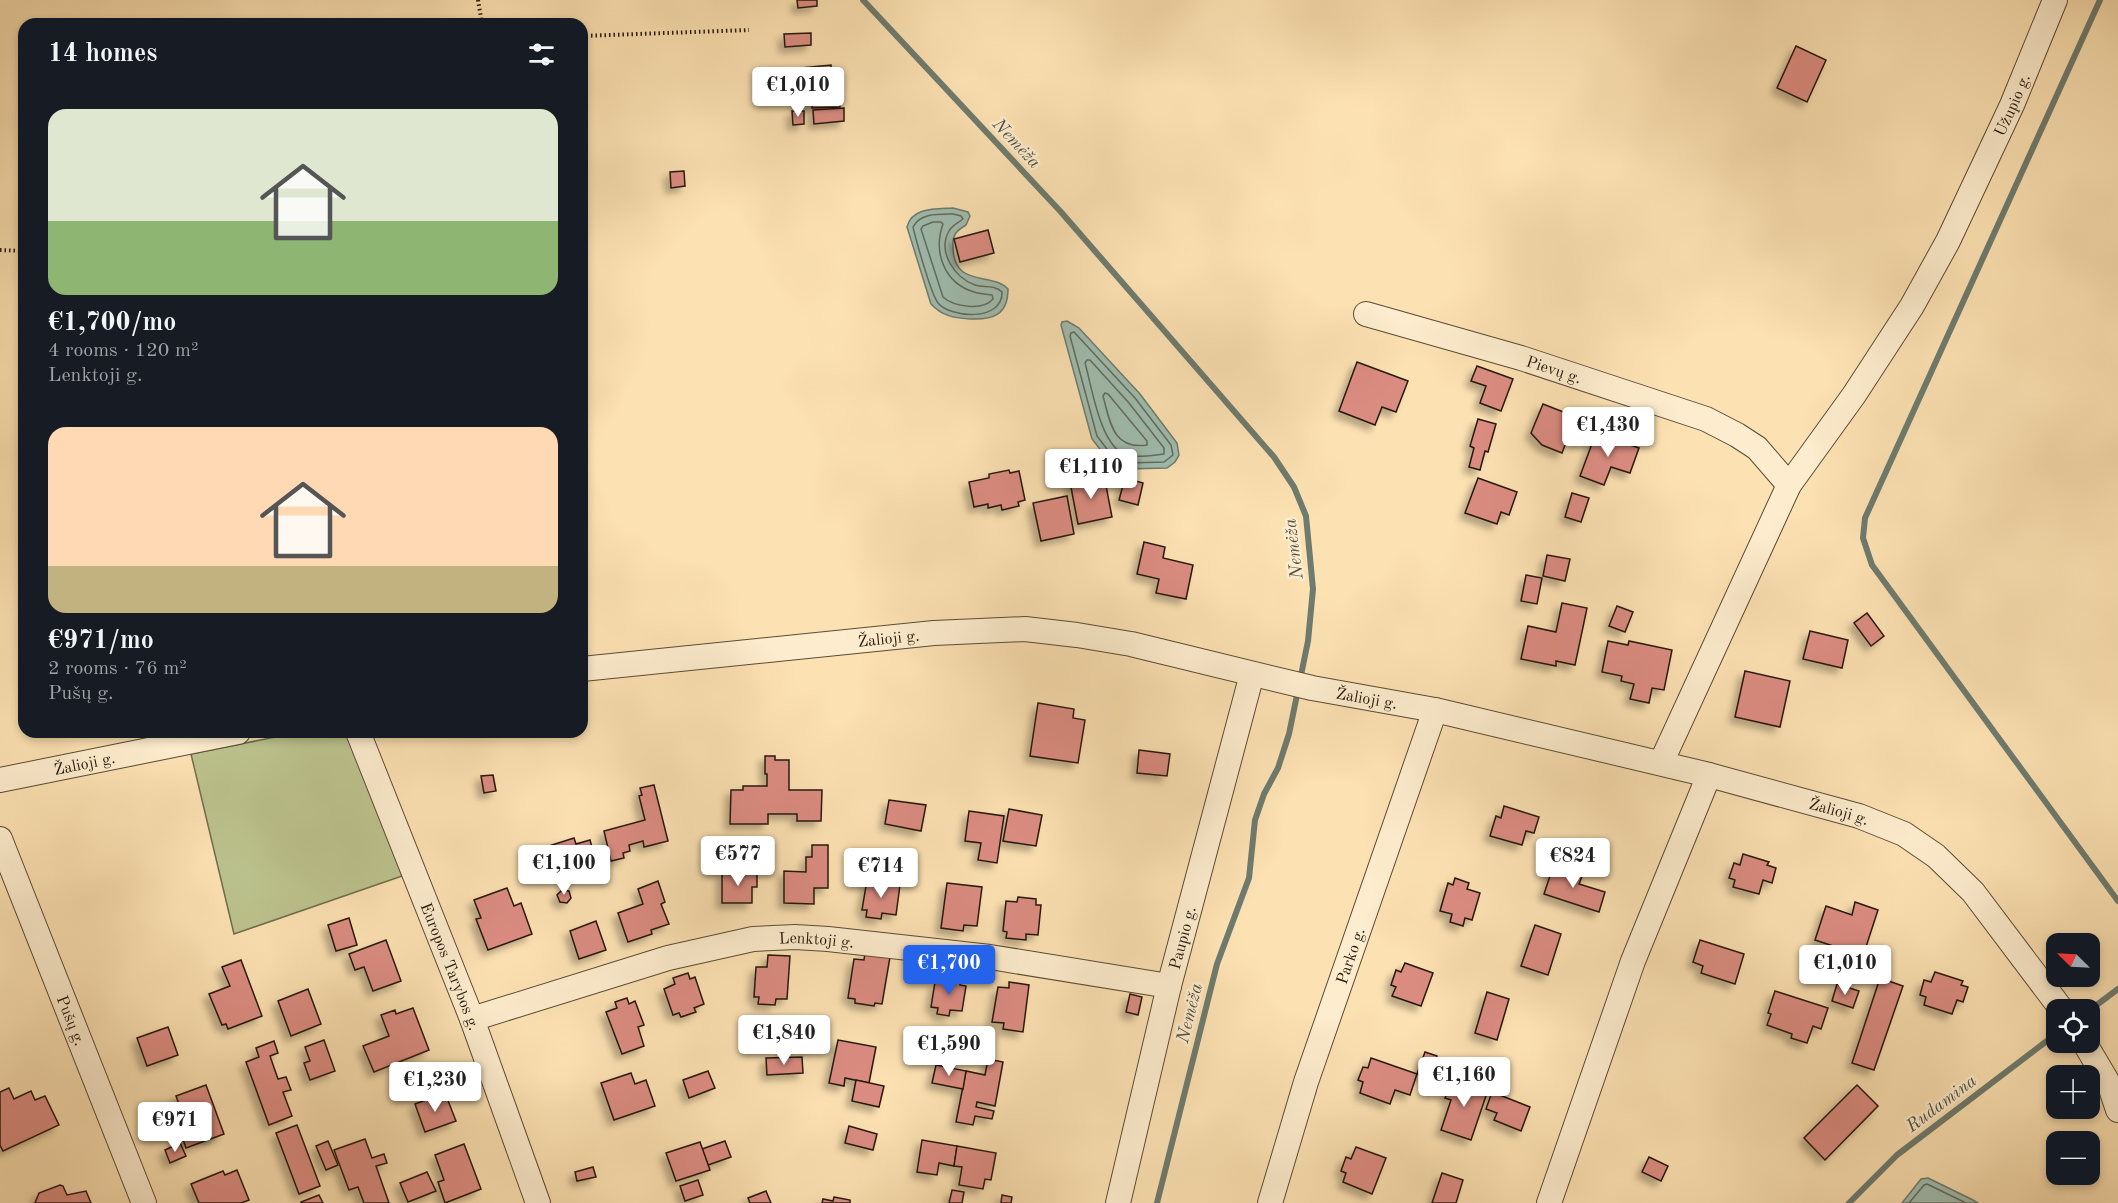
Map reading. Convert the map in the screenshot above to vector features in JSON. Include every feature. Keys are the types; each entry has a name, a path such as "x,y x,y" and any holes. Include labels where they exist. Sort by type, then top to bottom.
{"street":[{"name":"Užupio g.","path":"1661,763 1789,485 1854,395 1912,306 1948,241 2012,105 2055,0"},
{"name":"Pievų g.","path":"1366,314 1521,358 1706,419 1757,448 1789,485"},
{"name":"Žalioji g.","path":"588,668 934,633 1025,629 1131,644 1279,681 1435,710 1709,775 1859,816 1904,834 1936,856 1973,892 2053,999"},
{"name":"Paupio g.","path":"1118,1203 1169,986 1252,674"},
{"name":"Parko g.","path":"1270,1203 1306,1082 1435,710"},
{"name":"Žalioji g.","path":"0,780 208,738"},
{"name":"Europos Tarybos g.","path":"360,738 472,1019 538,1203"},
{"path":"1549,1203 1633,961 1709,775"},
{"name":"Pušų g.","path":"0,839 144,1203"},
{"name":"Lenktoji g.","path":"472,1019 668,958 753,939 795,937 990,957 1169,986"},
{"path":"2090,1053 2110,1086 2118,1110"}],"path":[{"path":"478,0 481,18"},
{"path":"588,36 749,30"},
{"path":"0,250 18,251"}],"green space":[{"path":"270,738 354,738 402,876 234,934 191,754"}],"water":[{"path":"953,208 968,212 970,216 966,225 957,231 953,239 955,260 960,269 966,274 1001,284 1008,289 1005,305 998,314 992,317 964,319 954,317 944,314 931,304 907,227 910,220 919,212"},
{"path":"1067,321 1079,328 1140,394 1177,443 1179,455 1175,462 1167,468 1125,469 1106,457 1092,439 1061,325 1062,322"},
{"path":"1928,1178 1978,1203 1902,1203 1921,1179"}],"building":[{"path":"797,0 817,0 817,6 798,8"},
{"path":"811,33 811,45 785,47 784,34"},
{"path":"1796,46 1826,60 1807,102 1777,88"},
{"path":"831,65 832,78 802,80 801,68"},
{"path":"839,94 840,107 812,108 812,104 807,105 807,96"},
{"path":"844,108 844,121 814,124 813,110"},
{"path":"792,111 804,111 804,124 793,125"},
{"path":"684,171 685,186 671,188 670,172"},
{"path":"988,230 994,253 960,262 954,239"},
{"path":"1357,362 1408,381 1396,412 1382,407 1375,425 1339,411"},
{"path":"1477,366 1513,379 1501,411 1480,403 1486,386 1471,381"},
{"path":"1543,404 1576,417 1562,453 1542,445 1531,433"},
{"path":"1478,419 1496,424 1480,470 1469,467 1474,448 1470,446"},
{"path":"1596,433 1639,448 1630,473 1611,467 1604,485 1580,476"},
{"path":"1009,470 1010,473 1019,471 1025,500 1018,502 1019,506 1002,510 1001,505 988,508 988,504 974,507 969,482 989,478 989,474"},
{"path":"1104,475 1112,517 1078,524 1070,482"},
{"path":"1125,478 1143,483 1138,505 1119,500"},
{"path":"1478,478 1517,492 1509,515 1501,512 1497,524 1465,513"},
{"path":"1572,493 1589,498 1581,522 1565,517"},
{"path":"1067,496 1074,534 1041,541 1033,503"},
{"path":"1144,542 1165,547 1163,558 1193,565 1186,599 1156,593 1159,579 1137,574"},
{"path":"1547,555 1570,559 1565,581 1543,576"},
{"path":"1526,575 1542,578 1537,604 1521,601"},
{"path":"1562,603 1587,608 1575,665 1556,661 1556,666 1521,659 1528,626 1556,632"},
{"path":"1617,606 1633,612 1625,632 1609,626"},
{"path":"1867,613 1884,636 1871,646 1854,623"},
{"path":"1810,631 1848,640 1842,668 1803,659"},
{"path":"1608,641 1628,645 1629,641 1672,650 1664,690 1652,688 1649,703 1630,699 1634,684 1621,681 1622,676 1602,672"},
{"path":"1745,671 1790,681 1780,727 1735,717"},
{"path":"1038,703 1074,709 1073,718 1085,720 1078,763 1030,756"},
{"path":"1139,750 1170,754 1167,776 1137,773"},
{"path":"765,756 775,756 775,760 789,760 789,790 822,790 821,821 797,821 797,814 768,814 768,824 730,824 731,790 743,790 743,786 767,786"},
{"path":"493,775 496,791 484,793 481,776"},
{"path":"654,785 668,841 644,847 643,841 629,845 630,851 623,853 624,858 611,861 604,831 645,820 639,796 642,795 640,788"},
{"path":"889,800 926,805 921,831 885,824"},
{"path":"1504,806 1539,817 1534,833 1526,831 1522,845 1490,836 1496,816 1501,818"},
{"path":"1009,809 1042,815 1036,846 1003,841"},
{"path":"969,811 1004,816 997,863 978,860 981,843 965,841"},
{"path":"574,838 576,844 590,840 595,858 557,871 549,846"},
{"path":"812,845 828,845 828,888 814,888 814,904 784,903 784,871 806,872 806,857 812,857"},
{"path":"1743,854 1769,862 1767,865 1776,868 1772,883 1763,880 1759,894 1733,887 1735,880 1729,878 1734,863 1740,865"},
{"path":"1554,864 1583,874 1579,884 1605,892 1599,912 1544,894"},
{"path":"722,872 757,872 757,887 752,887 752,903 722,903"},
{"path":"1455,878 1469,883 1467,889 1480,893 1472,920 1465,918 1463,926 1450,922 1452,914 1440,911 1448,883 1453,885"},
{"path":"867,880 900,885 896,915 882,913 881,919 866,917 867,910 862,910"},
{"path":"658,881 665,902 661,904 669,924 651,930 652,934 628,942 618,913 643,904 638,889"},
{"path":"947,883 982,887 977,926 964,925 963,931 941,928"},
{"path":"507,888 514,906 521,903 532,934 488,950 476,919 481,918 474,900"},
{"path":"562,890 569,891 571,898 567,903 560,902 557,895"},
{"path":"1018,897 1036,899 1036,905 1041,905 1038,935 1026,934 1026,940 1006,938 1007,932 1003,931 1006,901 1017,902"},
{"path":"1855,902 1878,910 1863,956 1815,940 1826,906 1852,915"},
{"path":"349,918 357,945 336,951 328,925"},
{"path":"596,921 606,950 579,959 570,931"},
{"path":"1535,925 1561,934 1548,975 1521,966"},
{"path":"386,940 401,981 373,991 364,967 355,970 349,954"},
{"path":"1700,940 1744,954 1735,984 1701,973 1703,966 1693,962"},
{"path":"865,953 890,957 882,1004 875,1003 874,1006 855,1003 855,999 848,998 854,959 864,960"},
{"path":"768,955 790,956 787,999 776,999 775,1005 758,1004 759,997 754,997 756,967 767,967"},
{"path":"241,960 262,1016 228,1029 226,1024 222,1025 209,994 230,986 222,967"},
{"path":"1405,963 1433,973 1421,1006 1392,996 1396,987 1391,985 1396,970 1401,972"},
{"path":"1935,972 1963,981 1961,985 1968,987 1963,1002 1957,1000 1952,1014 1924,1005 1926,997 1920,995 1924,980 1931,982"},
{"path":"688,973 690,979 695,977 704,1004 694,1008 696,1012 681,1017 679,1013 673,1015 664,989 675,984 673,978"},
{"path":"949,975 961,977 960,985 966,986 962,1011 950,1010 949,1016 937,1014 938,1008 931,1007 935,982 948,984"},
{"path":"1880,978 1903,986 1874,1070 1852,1063"},
{"path":"1009,982 1029,985 1023,1032 1003,1029 1004,1023 992,1022 998,987 1009,988"},
{"path":"1837,984 1859,991 1853,1008 1832,1001"},
{"path":"308,989 321,1024 291,1036 278,1001"},
{"path":"1775,991 1828,1008 1821,1029 1813,1026 1807,1043 1791,1038 1792,1034 1767,1025"},
{"path":"1487,992 1509,999 1497,1040 1475,1033"},
{"path":"1130,994 1142,997 1138,1015 1126,1012"},
{"path":"627,998 629,1004 635,1001 644,1025 638,1027 644,1046 622,1054 606,1012 617,1008 615,1002"},
{"path":"413,1008 429,1050 374,1072 363,1046 389,1036 381,1015 395,1010 396,1014"},
{"path":"801,1022 815,1024 811,1047 798,1045"},
{"path":"168,1027 178,1055 147,1066 137,1038"},
{"path":"324,1040 335,1071 310,1080 304,1063 310,1061 305,1047"},
{"path":"838,1040 876,1047 869,1083 845,1078 844,1086 829,1083"},
{"path":"274,1041 278,1053 270,1056 278,1079 286,1077 291,1090 283,1092 292,1116 269,1125 246,1062 259,1057 256,1048"},
{"path":"1425,1052 1437,1056 1430,1078 1417,1074"},
{"path":"802,1057 803,1073 767,1075 766,1058"},
{"path":"1371,1058 1417,1074 1410,1095 1395,1090 1390,1104 1360,1093 1363,1082 1358,1080 1363,1067 1368,1068"},
{"path":"988,1059 1003,1062 995,1106 977,1102 976,1107 994,1111 992,1119 975,1116 973,1125 956,1122 966,1071 985,1075"},
{"path":"936,1065 966,1071 963,1089 932,1083"},
{"path":"708,1071 715,1088 689,1098 683,1080"},
{"path":"631,1073 635,1084 646,1080 655,1106 614,1120 601,1083"},
{"path":"1459,1077 1489,1087 1471,1140 1441,1130 1451,1100 1445,1098 1449,1089 1454,1091"},
{"path":"856,1080 884,1086 879,1107 852,1101"},
{"path":"206,1085 224,1134 186,1148 177,1122 184,1118 176,1096"},
{"path":"1857,1085 1878,1106 1825,1160 1804,1138"},
{"path":"9,1088 14,1099 31,1091 35,1100 45,1096 59,1125 3,1151 0,1145 0,1092"},
{"path":"1492,1092 1530,1107 1521,1131 1494,1120 1497,1113 1486,1109"},
{"path":"445,1093 456,1121 425,1132 415,1104"},
{"path":"297,1125 320,1186 299,1194 276,1133"},
{"path":"849,1126 877,1134 873,1150 845,1143"},
{"path":"365,1139 372,1158 384,1154 387,1163 376,1166 389,1203 364,1203 358,1187 349,1190 334,1150"},
{"path":"922,1140 957,1146 954,1166 939,1163 937,1175 917,1172"},
{"path":"328,1141 338,1165 326,1170 316,1146"},
{"path":"725,1141 731,1157 708,1165 702,1149"},
{"path":"700,1142 710,1170 676,1181 666,1153"},
{"path":"180,1143 186,1156 170,1163 165,1150"},
{"path":"464,1144 481,1189 445,1203 438,1182 444,1180 435,1155"},
{"path":"957,1146 996,1153 991,1180 985,1179 983,1189 959,1185 962,1167 954,1166"},
{"path":"1356,1147 1386,1158 1372,1194 1343,1182 1346,1173 1341,1171 1346,1157 1351,1159"},
{"path":"1649,1157 1668,1166 1661,1181 1642,1172"},
{"path":"593,1167 596,1177 577,1181 575,1172"},
{"path":"237,1170 249,1200 241,1203 199,1203 191,1184 223,1171 225,1175"},
{"path":"427,1172 436,1191 408,1202 400,1183"},
{"path":"1442,1173 1463,1180 1456,1203 1432,1203"},
{"path":"698,1180 703,1195 685,1201 680,1186"},
{"path":"63,1186 67,1195 86,1191 91,1203 35,1203 39,1193"},
{"path":"952,1190 964,1192 962,1203 949,1203"},
{"path":"766,1191 771,1203 750,1203 748,1198"},
{"path":"319,1195 323,1203 301,1203 301,1202"},
{"path":"1002,1195 1012,1197 1011,1203 1001,1203"},
{"path":"834,1197 850,1200 850,1203 822,1203 823,1199 833,1201"}],"waterway":[{"name":"Nemėža","path":"863,0 1061,212 1274,457 1294,487 1306,516 1313,589 1308,641 1300,680"},
{"path":"2100,0 1865,518 1863,538 1872,565 2118,901"},
{"name":"Nemėža","path":"1157,1203 1217,964 1249,878 1255,820 1264,794 1278,768 1289,734 1298,690"},
{"name":"Rudamina","path":"2100,1002 2118,989"},
{"name":"Rudamina","path":"1849,1203 1897,1155 2046,1042"}]}
